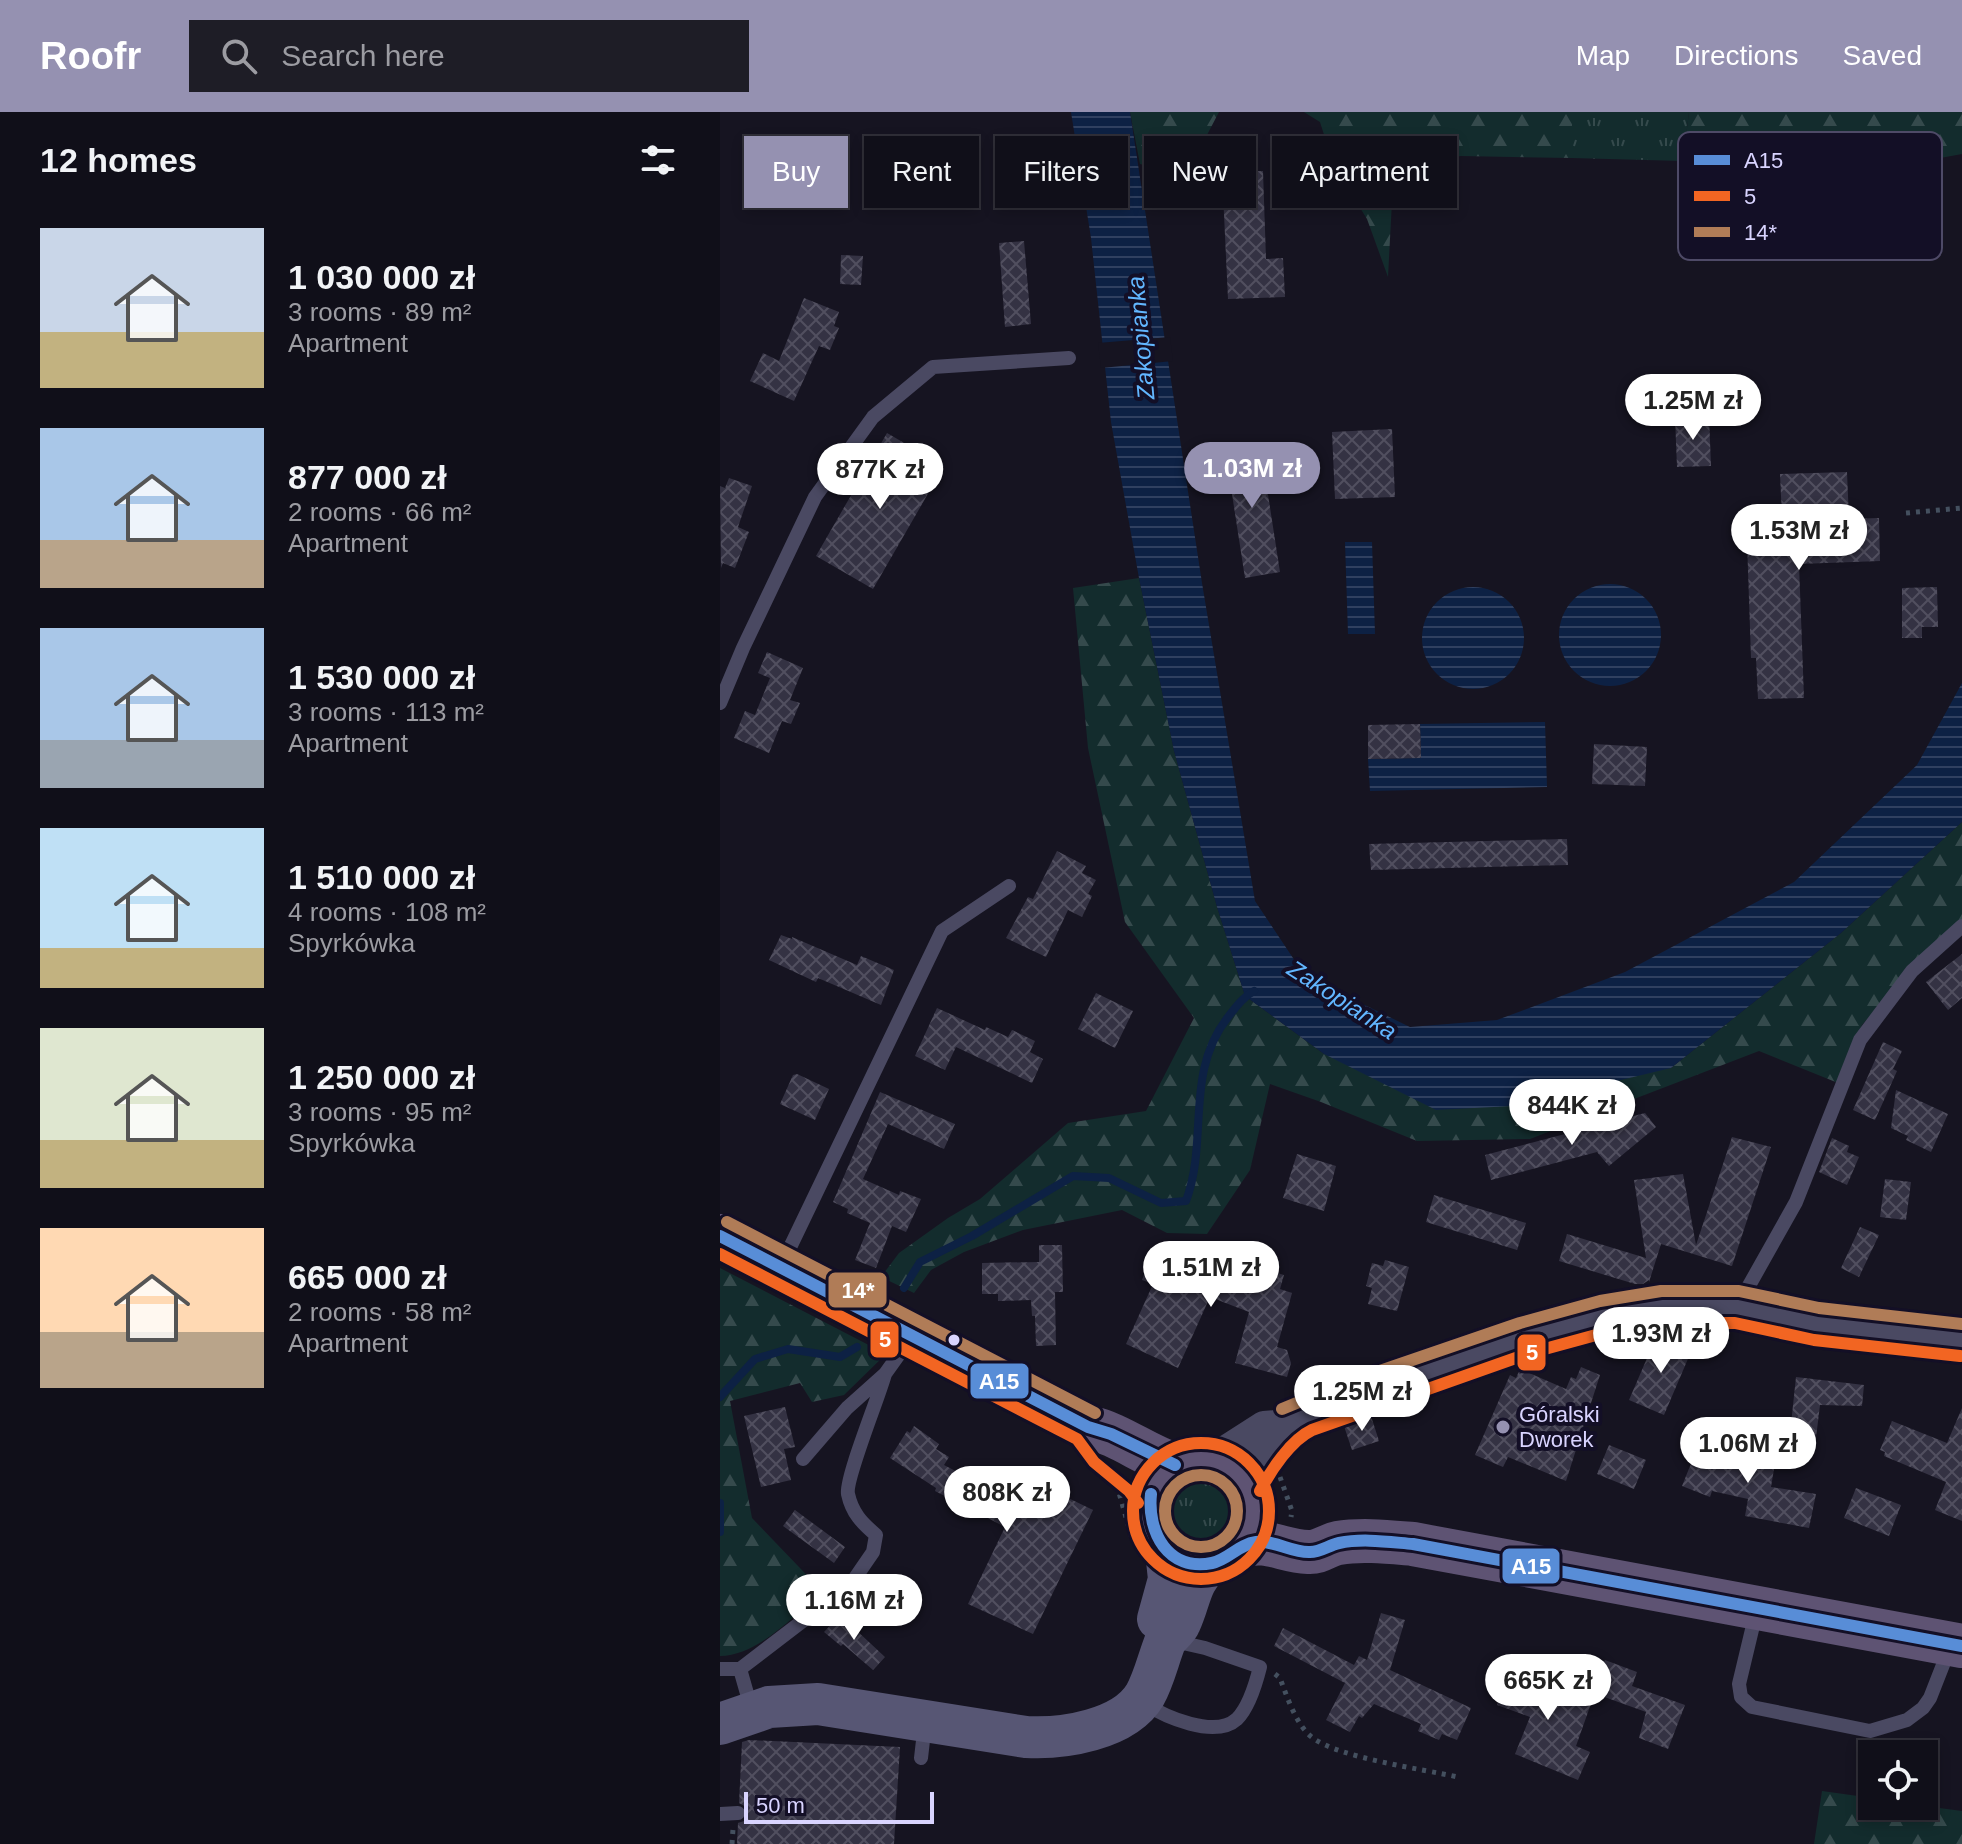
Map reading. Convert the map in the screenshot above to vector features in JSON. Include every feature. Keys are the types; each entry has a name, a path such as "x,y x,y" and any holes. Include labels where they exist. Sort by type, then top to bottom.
{"main road":[{"path":"720,1236 1088,1427 1105,1451 1141,1480 1231,1469 1238,1525 1255,1542 1315,1552 1337,1543 1413,1544 1957,1645"},
{"path":"1179,1473 1149,1519 1152,1531 1166,1551 1187,1562 1238,1525"}],"street":[{"path":"1179,1473 1264,1426 1288,1424 1317,1410 1525,1338 1604,1316 1663,1307 1737,1307 1816,1324 1962,1340"},
{"path":"736,1718 769,1707 818,1704 867,1710 923,1740 1055,1739 1106,1725 1141,1701 1166,1639 1179,1626 1198,1574 1238,1525 1260,1456 1277,1441 1288,1424"},
{"path":"1166,1551 1170,1570 1158,1627 1166,1639"}],"lane":[{"path":"720,703 815,497 873,417 933,367 1069,358"},
{"path":"781,1266 942,931 1009,886"},
{"path":"1737,1307 1796,1202 1860,1040 1912,971 1962,926"},
{"path":"803,1459 847,1408 885,1374 913,1335"},
{"path":"720,1669 740,1669 851,1584 873,1552 876,1535 858,1520 847,1492 849,1474 885,1374"},
{"path":"1757,1609 1739,1684 1741,1697 1752,1707 1870,1731 1907,1720 1923,1708 1957,1645"},
{"path":"1141,1701 1156,1711 1189,1723 1224,1726 1237,1719 1243,1710 1260,1667 1205,1648 1166,1639"},
{"path":"736,1718 740,1669"},
{"path":"720,1814 738,1813"}],"path":[{"path":"1906,513 1962,508"},
{"path":"1260,1667 1280,1678 1296,1716 1310,1737 1341,1751 1458,1777"},
{"path":"732,1844 733,1828"}],"green space":[{"path":"1130,112 1219,112 1206,136 1144,136 1144,165 1140,164"},
{"path":"1304,112 1572,112 1572,158 1457,156 1457,136 1324,136 1320,122"},
{"path":"1572,112 1689,112 1687,132 1678,132 1678,161 1572,158"},
{"path":"1689,112 1962,112 1962,154 1942,158 1942,132 1687,132"},
{"path":"1360,208 1392,208 1388,277"},
{"path":"1139,578 1174,751 1245,996 1324,1054 1671,1068 1841,933 1962,822 1962,920 1937,940 1862,1025 1838,1083 1759,1051 1530,1139 1417,1141 1270,1084 1250,1170 1207,1234 1167,1233 1122,1210 1023,1230 964,1252 931,1270 914,1293 881,1277 899,1253 980,1199 1068,1123 1146,1111 1194,1018 1125,922 1088,748 1073,588"},
{"path":"720,1268 886,1354 844,1395 812,1402 800,1383 730,1401 752,1518 823,1592 762,1641 734,1654 720,1656"},
{"path":"1202,1480 1224,1489 1233,1511 1224,1533 1202,1542 1180,1533 1171,1511 1180,1489"},
{"path":"1822,1791 1858,1796 1858,1820 1938,1820 1938,1808 1962,1811 1962,1844 1814,1844"}],"water":[{"name":"Zakopianka","path":"1071,112 1130,112 1202,583 1255,901 1305,976 1410,1027 1497,1020 1625,972 1794,882 1917,765 1962,683 1962,822 1841,933 1671,1068 1513,1106 1436,1110 1324,1054 1245,996 1174,751 1111,422 1086,208 1128,208 1128,136 1075,136"},
{"path":"1345,542 1372,542 1375,634 1348,634"},
{"path":"1610,584 1630,588 1646,599 1657,615 1661,635 1657,655 1646,671 1630,682 1610,686 1590,682 1574,671 1563,655 1559,635 1563,615 1574,599 1590,588"},
{"path":"1473,587 1493,591 1509,602 1520,618 1524,638 1520,658 1509,674 1493,685 1473,689 1453,685 1437,674 1426,658 1422,638 1426,618 1437,602 1453,591"},
{"path":"1545,722 1547,787 1370,791 1368,759 1421,758 1420,724"}],"pier":[{"path":"1170,337 1173,361 1101,368 1098,343"}],"building":[{"path":"1256,171 1263,171 1266,259 1283,258 1285,297 1228,299 1224,208 1256,208"},
{"path":"1024,241 1031,324 1005,327 999,243"},
{"path":"841,255 863,256 861,285 840,284"},
{"path":"804,298 839,312 834,326 839,328 830,350 819,346 794,401 750,381 763,353 779,361"},
{"path":"1709,416 1711,466 1677,467 1675,417"},
{"path":"1392,429 1395,497 1335,499 1332,432"},
{"path":"887,433 944,466 873,589 816,556"},
{"path":"1260,443 1280,572 1245,578 1225,449"},
{"path":"1847,472 1849,519 1879,518 1880,561 1799,564 1804,698 1758,699 1756,658 1751,658 1747,541 1783,539 1780,474"},
{"path":"729,478 752,486 738,527 749,532 735,568 723,563 721,568 720,486 725,488"},
{"path":"1937,587 1938,627 1922,627 1922,638 1902,638 1902,588"},
{"path":"767,652 803,668 790,700 800,703 791,724 782,721 769,753 734,738 745,711 755,715 770,678 758,673"},
{"path":"1420,724 1421,758 1368,759 1368,725"},
{"path":"1594,744 1647,747 1645,786 1592,784"},
{"path":"1567,839 1568,865 1371,870 1369,844"},
{"path":"1057,851 1086,866 1082,873 1096,880 1088,894 1092,896 1082,917 1068,910 1046,957 1006,938 1028,897 1033,899"},
{"path":"781,935 857,965 861,956 894,970 881,1005 818,978 816,982 769,960"},
{"path":"1962,954 1962,998 1948,1010 1926,982"},
{"path":"1096,993 1133,1011 1115,1048 1078,1029"},
{"path":"937,1008 985,1030 986,1027 1008,1037 1012,1030 1035,1041 1030,1052 1043,1059 1032,1083 956,1047 945,1070 915,1056"},
{"path":"1883,1042 1902,1051 1893,1069 1897,1071 1875,1120 1853,1110"},
{"path":"793,1075 829,1089 815,1120 780,1104"},
{"path":"1896,1090 1948,1114 1931,1152 1906,1140 1908,1136 1891,1128"},
{"path":"880,1092 955,1124 944,1149 888,1124 863,1179 899,1195 900,1191 921,1199 906,1232 892,1226 876,1268 855,1260 870,1223 847,1213 848,1209 833,1202"},
{"path":"1645,1113 1656,1127 1609,1166 1597,1152 1491,1180 1485,1155"},
{"path":"1732,1137 1771,1147 1732,1266 1661,1244 1649,1282 1635,1284 1559,1261 1567,1234 1646,1258 1634,1180 1683,1174 1696,1245"},
{"path":"1832,1138 1849,1146 1847,1152 1859,1157 1847,1185 1819,1172"},
{"path":"1297,1154 1336,1166 1324,1211 1283,1198"},
{"path":"1885,1179 1911,1182 1906,1220 1880,1217"},
{"path":"1434,1195 1526,1223 1517,1250 1426,1222"},
{"path":"1860,1227 1879,1235 1859,1277 1841,1268"},
{"path":"1039,1245 1062,1245 1063,1292 1055,1292 1056,1345 1036,1346 1031,1300 998,1301 998,1294 982,1294 982,1263 1039,1262"},
{"path":"1154,1249 1177,1259 1180,1251 1206,1262 1208,1256 1255,1275 1258,1267 1284,1275 1280,1289 1292,1293 1277,1347 1287,1350 1291,1363 1287,1377 1235,1363 1249,1312 1210,1297 1178,1368 1126,1344 1153,1284 1142,1280"},
{"path":"1385,1260 1409,1267 1397,1311 1368,1304 1372,1288 1366,1286 1372,1263 1383,1266"},
{"path":"1668,1337 1693,1347 1664,1415 1629,1400 1654,1342 1664,1346"},
{"path":"1581,1367 1600,1375 1566,1481 1508,1457 1503,1467 1475,1455 1510,1375 1516,1378 1520,1369 1566,1389 1571,1377 1576,1379"},
{"path":"1796,1377 1864,1385 1862,1406 1820,1405 1815,1446 1789,1443"},
{"path":"785,1407 795,1447 784,1449 791,1480 761,1487 744,1416"},
{"path":"1962,1408 1962,1521 1935,1510 1946,1482 1884,1456 1885,1452 1880,1450 1892,1421 1947,1443"},
{"path":"1371,1416 1379,1441 1352,1450 1344,1426"},
{"path":"914,1426 939,1444 936,1449 949,1457 944,1465 1017,1503 1029,1479 1093,1510 1033,1634 968,1604 1005,1527 935,1491 936,1488 890,1458 907,1431 910,1433"},
{"path":"1700,1441 1755,1462 1757,1453 1776,1457 1771,1487 1816,1494 1809,1528 1745,1516 1748,1499 1712,1491 1710,1497 1682,1486"},
{"path":"1609,1445 1646,1460 1634,1489 1597,1474"},
{"path":"1856,1488 1901,1505 1889,1536 1844,1518"},
{"path":"795,1510 845,1547 834,1563 783,1526"},
{"path":"1381,1613 1405,1620 1390,1670 1471,1708 1457,1740 1442,1734 1439,1740 1418,1731 1421,1724 1374,1704 1362,1718 1359,1716 1350,1732 1326,1720 1345,1683 1274,1646 1283,1628 1354,1665 1359,1656 1367,1660"},
{"path":"840,1615 885,1657 873,1670 824,1632"},
{"path":"1605,1660 1637,1672 1632,1686 1685,1705 1668,1749 1639,1738 1646,1712 1585,1690 1590,1676 1600,1674"},
{"path":"1511,1668 1593,1698 1576,1746 1590,1752 1578,1780 1515,1754 1530,1717 1497,1705"},
{"path":"742,1742 900,1747 894,1844 737,1844 738,1823 744,1821 748,1813 746,1807 739,1803"}],"waterway":[{"path":"904,1288 920,1262 972,1236 1073,1176 1109,1178 1161,1203 1186,1201 1193,1178 1201,1084 1206,1061 1228,1017 1254,991"},
{"path":"720,1397 755,1359 788,1349 840,1357 857,1347"},
{"path":"720,1503 720,1532"}],"transit line":[{"name":"14*","path":"727,1222 1095,1413"},
{"name":"A15","path":"720,1236 1088,1427 1111,1434 1175,1465"},
{"name":"5","path":"720,1254 1077,1439 1094,1462 1129,1491 1138,1503"},
{"name":"14*","path":"1282,1409 1345,1383 1520,1323 1600,1301 1661,1291 1739,1291 1819,1308 1962,1324"},
{"name":"5","path":"1260,1491 1289,1448 1312,1430 1530,1353 1607,1332 1664,1323 1735,1323 1814,1340 1960,1356"},
{"name":"5","path":"1201,1443 1227,1448 1249,1463 1264,1485 1269,1511 1264,1537 1249,1559 1227,1574 1201,1579 1175,1574 1153,1559 1138,1537 1133,1511 1138,1485 1153,1463 1175,1448 1201,1443"},
{"name":"14*","path":"1208,1475 1227,1485 1235,1497 1237,1511 1235,1525 1227,1537 1215,1545 1194,1547 1175,1537 1167,1525 1165,1504 1175,1485 1187,1477 1208,1475"},
{"name":"A15","path":"1151,1494 1153,1522 1164,1546 1172,1555 1197,1564 1218,1561 1256,1542 1310,1552 1357,1541 1413,1544 1962,1646"}],"place":[{"name":"Góralski Dworek","path":"1503,1427"}]}
